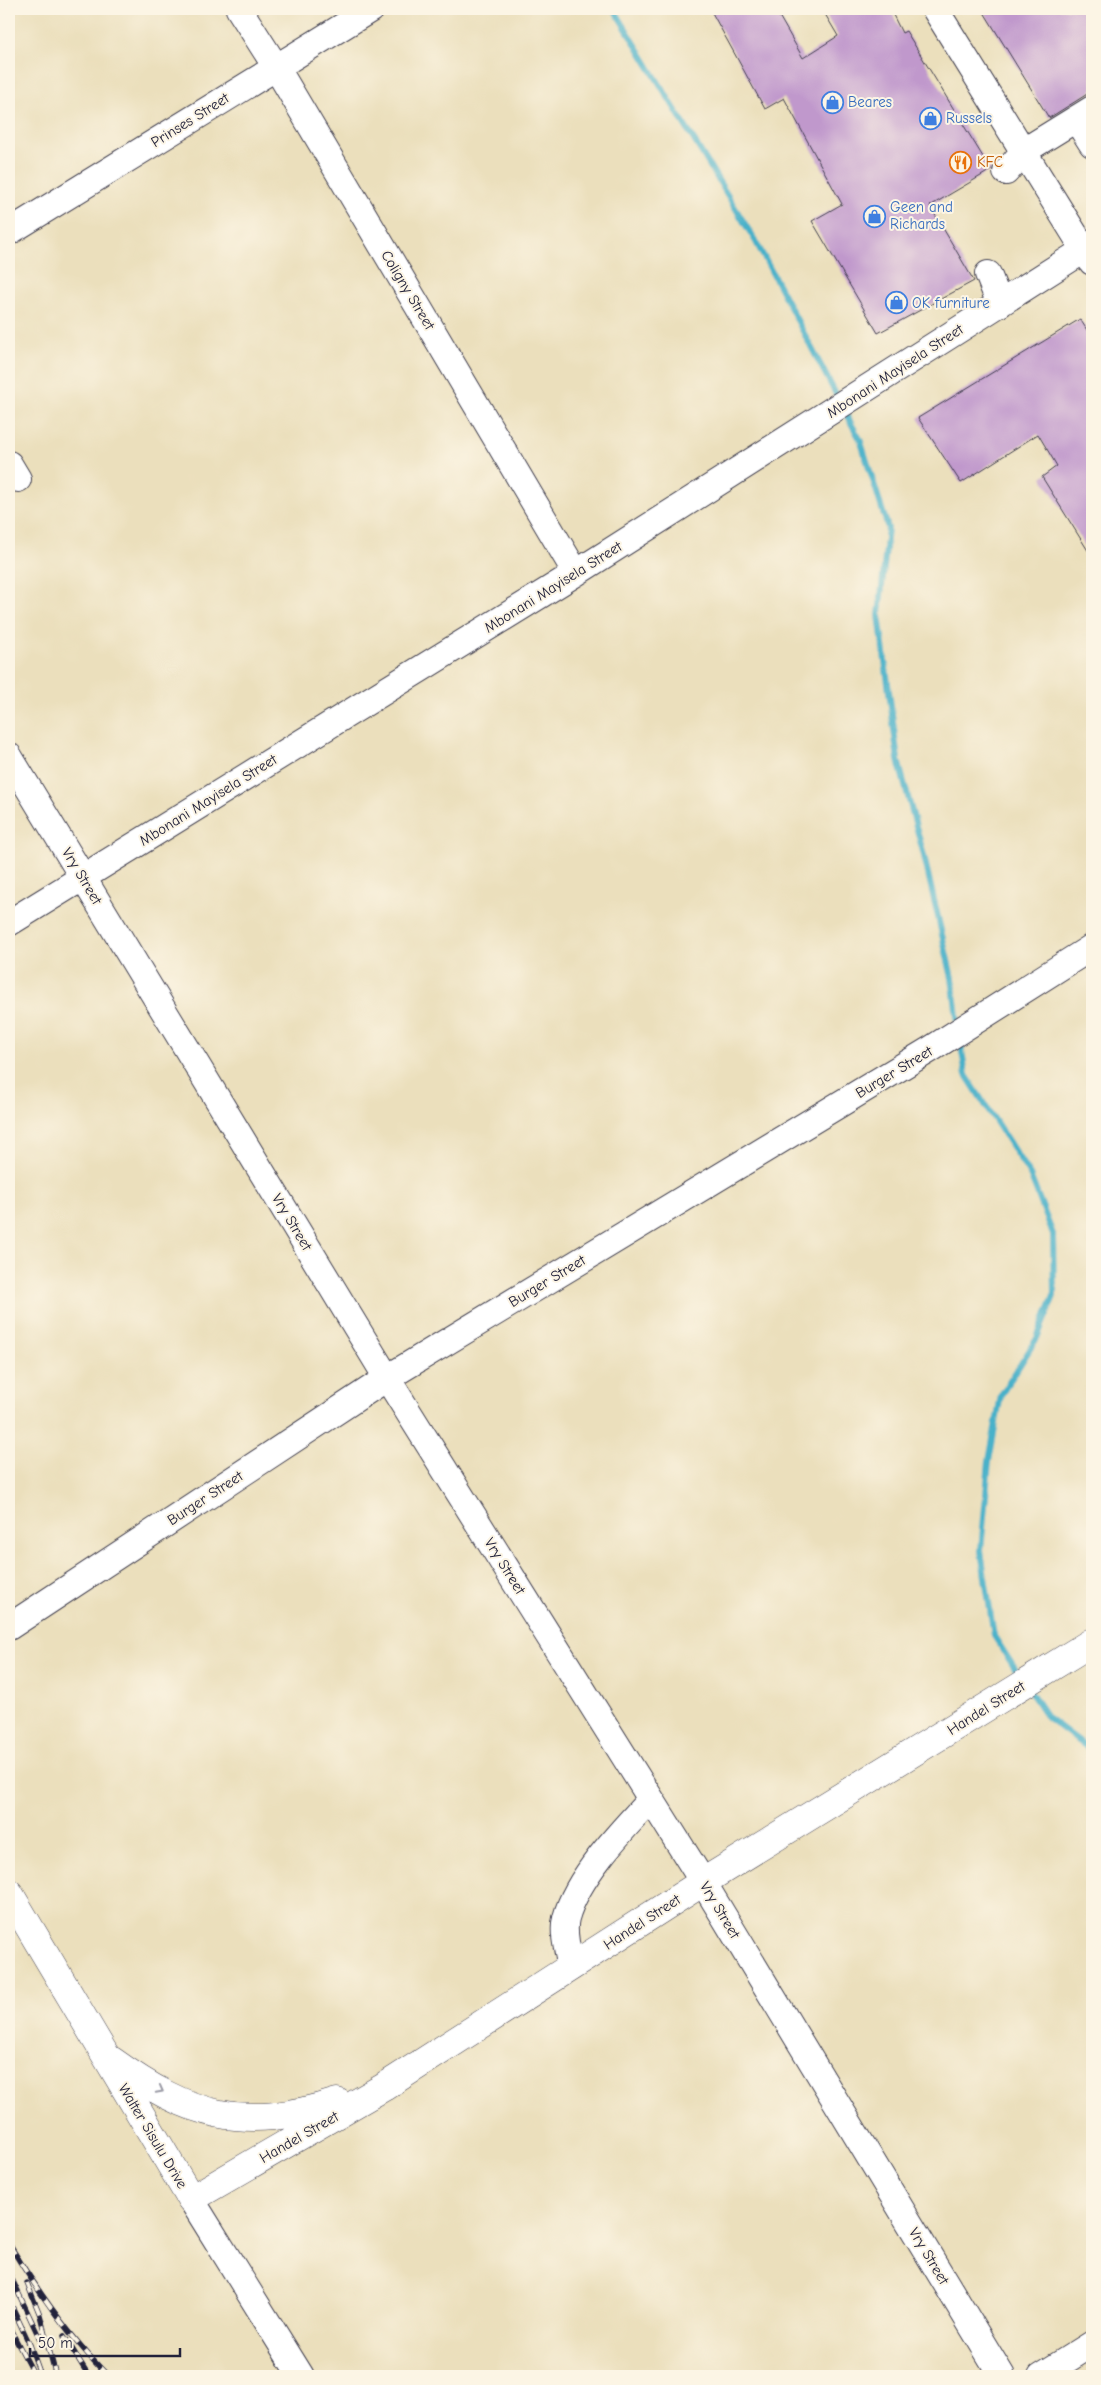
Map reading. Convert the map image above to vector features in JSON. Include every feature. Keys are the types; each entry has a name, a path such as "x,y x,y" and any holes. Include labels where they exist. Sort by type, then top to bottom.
{"main road":[{"name":"Handel Street","path":"191,2199 384,2087 703,1882 1092,1642"},
{"name":"Walter Sisulu Drive","path":"9,1893 191,2199"},
{"path":"104,2054 135,2077 173,2097 199,2109 226,2117 260,2118 303,2113 384,2087"}],"street":[{"name":"Coligny Street","path":"239,9 276,67 576,573"},
{"name":"Prinses Street","path":"9,232 371,9"},
{"path":"935,9 1090,253"},
{"path":"1006,172 1024,151 1084,114 1092,144"},
{"name":"Mbonani Mayisela Street","path":"9,923 576,573 1000,304 1090,253"},
{"path":"988,274 1000,304"},
{"name":"Vry Street","path":"9,756 387,1378 703,1882 1002,2376"},
{"name":"Burger Street","path":"9,1627 387,1378 931,1049 1092,947"},
{"path":"571,1967 566,1944 566,1918 578,1891 607,1847 651,1799"},
{"name":"Walter Sisulu Drive","path":"191,2199 301,2376"},
{"path":"1040,2376 1092,2344"}],"building":[{"path":"710,9 775,9 803,58 838,36 822,9 890,9 902,33 906,31 991,170 930,206 974,281 878,333 812,221 842,204 784,98 765,109"},
{"path":"982,9 1092,9 1092,91 1049,118"},
{"path":"1080,319 1092,338 1092,557 1042,477 1057,466 1038,434 961,483 918,418"}],"waterway":[{"path":"614,9 756,242 839,400"},
{"path":"843,409 860,439 888,528 879,615 898,760 923,852 952,978 958,1024"},
{"path":"960,1039 966,1075 1030,1175 1053,1234 1054,1296 1037,1338 1001,1395 989,1461 981,1551 994,1636 1021,1678"},
{"path":"1028,1688 1047,1717 1092,1751"}],"railway":[{"path":"9,2244 55,2313 108,2376"},
{"path":"9,2273 40,2339"},
{"path":"27,2283 40,2315 56,2376"},
{"path":"9,2300 30,2345 41,2376"},
{"path":"9,2327 35,2376"},
{"path":"64,2336 89,2376"}],"place":[{"name":"Beares","path":"832,102"},
{"name":"Russels","path":"930,118"},
{"name":"KFC","path":"961,162"},
{"name":"Geen and Richards","path":"874,216"},
{"name":"OK furniture","path":"896,303"}]}
